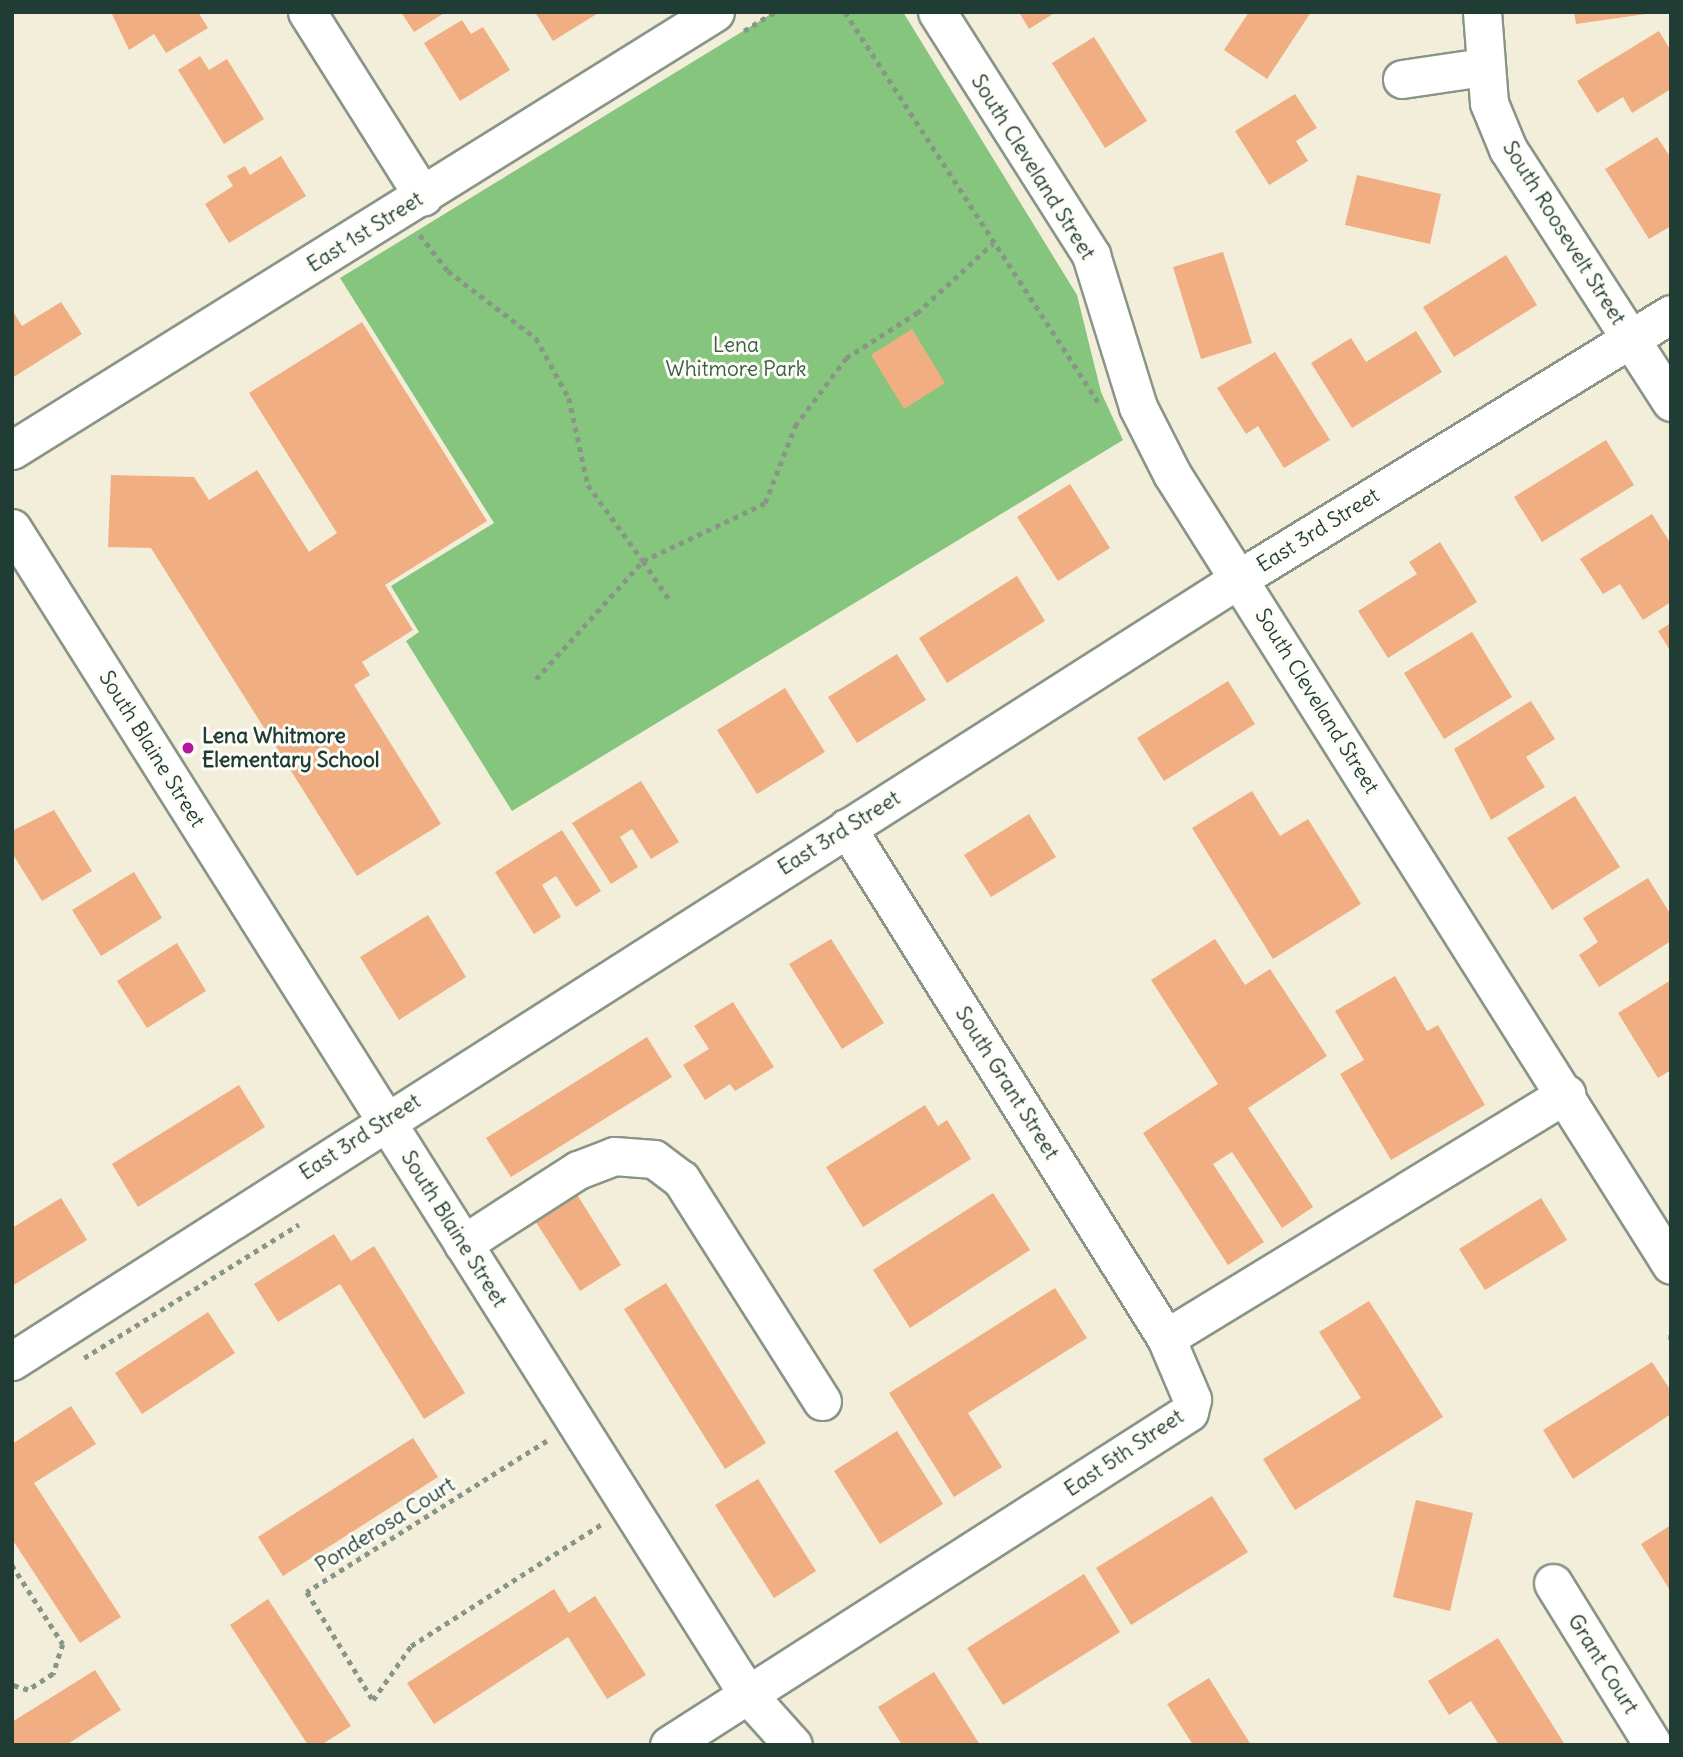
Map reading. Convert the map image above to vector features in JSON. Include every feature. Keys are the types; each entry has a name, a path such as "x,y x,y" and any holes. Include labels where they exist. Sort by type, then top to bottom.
{"street":[{"path":"307,12 421,214"},
{"name":"East 1st Street","path":"12,450 421,214 715,12"},
{"name":"South Cleveland Street","path":"937,12 1091,255 1138,407 1240,578 1671,1265"},
{"name":"South Roosevelt Street","path":"1482,12 1483,66 1508,149 1671,402"},
{"path":"1402,79 1483,66"},
{"name":"East 3rd Street","path":"12,1361 1240,578 1671,314"},
{"name":"South Blaine Street","path":"12,528 748,1695 793,1745"},
{"name":"South Grant Street","path":"847,828 1166,1338"},
{"path":"1166,1338 1566,1094"},
{"path":"463,1244 578,1170 614,1156 654,1159 681,1179 822,1401"},
{"name":"East 5th Street","path":"669,1745 1189,1412 1183,1365 1166,1338"},
{"name":"Grant Court","path":"1553,1583 1653,1745"}],"path":[{"path":"845,12 1100,405"},
{"path":"421,214 448,271 536,338 569,398 588,485 671,602"},
{"path":"536,679 643,561 765,503 795,426 846,358 916,313 993,243"},
{"path":"1671,1335 1671,1345"},
{"name":"Ponderosa Court","path":"554,1437 307,1592 373,1700 411,1646 607,1521"},
{"path":"12,1565 63,1644 53,1674 28,1690 12,1685"}],"green space":[{"name":"Lena Whitmore Park","path":"774,12 903,12 1077,295 1101,392 1123,440 512,811 406,641 419,632 391,586 494,523 340,278"}],"building":[{"path":"111,12 198,12 208,28 166,53 154,34 129,50"},
{"path":"401,12 446,12 414,32"},
{"path":"535,12 600,12 553,41"},
{"path":"1019,12 1056,12 1029,29"},
{"path":"1249,12 1311,12 1267,79 1224,50"},
{"path":"1574,12 1646,12 1646,14 1576,24"},
{"path":"462,20 471,34 483,27 510,70 460,101 424,43"},
{"path":"1659,31 1671,51 1671,89 1632,113 1623,97 1597,113 1577,81"},
{"path":"1094,37 1147,121 1105,148 1052,63"},
{"path":"200,56 209,70 227,59 264,119 224,144 178,70"},
{"path":"1295,94 1317,128 1296,141 1308,161 1269,185 1235,131"},
{"path":"1657,137 1671,158 1671,226 1649,239 1605,169"},
{"path":"281,156 306,196 229,243 205,204 233,186 227,176 245,166 250,175"},
{"path":"1357,175 1441,194 1430,244 1345,225"},
{"path":"1223,252 1252,343 1201,359 1173,267"},
{"path":"1506,255 1537,305 1454,357 1423,307"},
{"path":"61,302 82,334 12,378 12,310 22,326"},
{"path":"362,322 487,521 385,585 413,630 362,662 370,675 354,685 441,824 357,876 151,548 108,547 111,475 194,477 209,500 257,470 309,552 337,533 249,393"},
{"path":"912,329 945,383 904,409 871,355"},
{"path":"1416,331 1442,372 1352,428 1311,363 1351,338 1366,362"},
{"path":"1275,352 1330,440 1284,468 1258,426 1246,434 1217,388"},
{"path":"1606,440 1634,485 1542,542 1514,497"},
{"path":"1070,484 1110,548 1058,581 1017,517"},
{"path":"1652,514 1671,544 1671,602 1643,620 1620,584 1603,594 1580,559"},
{"path":"1440,542 1477,602 1388,658 1358,611 1417,574 1409,562"},
{"path":"1017,576 1045,621 947,683 919,638"},
{"path":"1671,623 1671,652 1658,631"},
{"path":"1472,632 1512,697 1444,739 1404,673"},
{"path":"897,654 926,700 857,743 828,697"},
{"path":"1228,681 1255,724 1164,781 1137,738"},
{"path":"785,688 825,752 757,794 717,730"},
{"path":"1531,701 1555,739 1526,757 1545,787 1491,820 1454,749"},
{"path":"641,781 679,842 651,859 632,829 620,837 638,867 611,884 572,823"},
{"path":"1252,791 1280,836 1308,819 1361,904 1273,959 1192,828"},
{"path":"1575,796 1620,867 1552,910 1507,838"},
{"path":"54,810 92,871 42,901 12,853 12,831"},
{"path":"1029,814 1056,857 991,897 964,855"},
{"path":"562,830 601,891 576,907 556,876 542,885 561,917 534,934 495,872"},
{"path":"134,872 162,918 101,956 72,910"},
{"path":"1648,878 1671,915 1671,941 1599,987 1579,955 1598,942 1583,918"},
{"path":"428,915 466,977 399,1020 360,957"},
{"path":"831,939 884,1023 842,1049 789,964"},
{"path":"1215,939 1245,985 1270,969 1327,1056 1248,1108 1313,1207 1282,1228 1232,1152 1213,1164 1264,1242 1228,1265 1143,1133 1218,1084 1151,980"},
{"path":"177,943 206,991 147,1028 117,981"},
{"path":"1395,976 1427,1031 1438,1025 1485,1105 1391,1160 1340,1074 1364,1060 1335,1011"},
{"path":"1671,980 1671,1070 1658,1078 1618,1013"},
{"path":"733,1002 774,1067 735,1091 730,1084 705,1100 683,1065 709,1049 694,1026"},
{"path":"647,1037 672,1077 511,1177 486,1138"},
{"path":"239,1085 265,1127 138,1207 112,1164"},
{"path":"925,1105 938,1126 947,1120 971,1159 863,1227 826,1167"},
{"path":"576,1193 621,1265 580,1291 534,1219"},
{"path":"993,1193 1030,1250 910,1328 873,1270"},
{"path":"61,1198 87,1240 12,1286 12,1228"},
{"path":"1541,1198 1567,1240 1485,1290 1459,1249"},
{"path":"334,1234 351,1261 374,1246 465,1393 424,1419 340,1284 278,1322 254,1284"},
{"path":"666,1283 766,1443 725,1469 624,1309"},
{"path":"1055,1288 1087,1338 968,1413 1002,1467 954,1497 889,1393"},
{"path":"1369,1301 1443,1417 1295,1510 1263,1459 1361,1398 1319,1332"},
{"path":"208,1312 235,1353 142,1414 115,1373"},
{"path":"1652,1362 1671,1391 1671,1414 1573,1479 1543,1430"},
{"path":"71,1406 96,1444 34,1483 121,1617 80,1643 12,1539 12,1444"},
{"path":"897,1431 943,1504 880,1544 834,1471"},
{"path":"413,1438 438,1477 283,1576 258,1537"},
{"path":"758,1479 816,1571 774,1598 715,1505"},
{"path":"1212,1496 1248,1552 1131,1625 1096,1568"},
{"path":"1416,1500 1473,1513 1450,1611 1393,1597"},
{"path":"1671,1525 1671,1592 1641,1544"},
{"path":"1084,1574 1120,1632 1003,1705 967,1648"},
{"path":"554,1589 569,1613 595,1596 646,1675 607,1699 568,1637 434,1724 407,1683"},
{"path":"268,1599 351,1726 321,1745 308,1745 230,1625"},
{"path":"1498,1638 1565,1745 1499,1745 1471,1701 1449,1715 1428,1681"},
{"path":"95,1670 121,1710 66,1745 12,1745 12,1722"},
{"path":"934,1672 980,1745 902,1745 878,1707"},
{"path":"1209,1678 1251,1745 1193,1745 1167,1704"}],"place":[{"name":"Lena Whitmore Elementary School","path":"188,748"}]}
